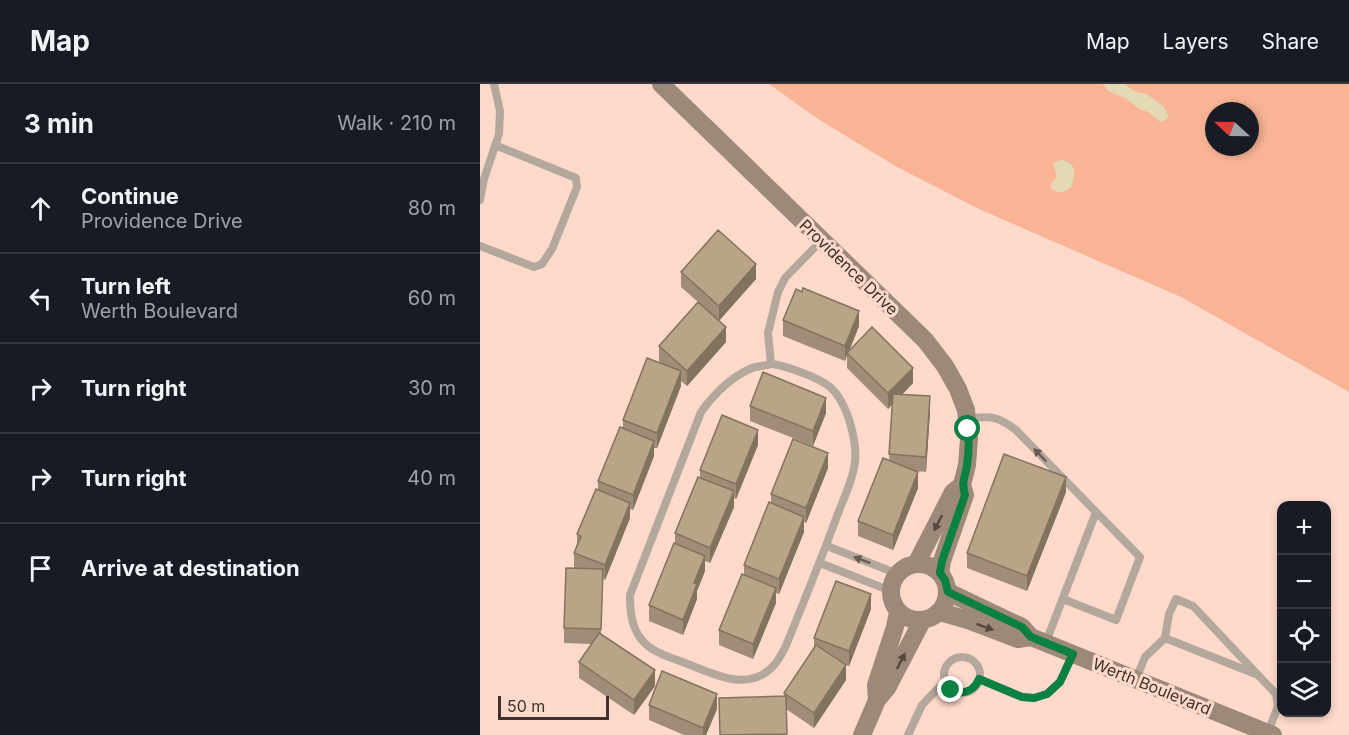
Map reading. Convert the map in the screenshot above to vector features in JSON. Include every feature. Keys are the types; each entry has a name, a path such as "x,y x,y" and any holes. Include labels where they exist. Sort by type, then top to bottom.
{"street":[{"name":"Providence Drive","path":"661,84 925,340 945,366 958,389 967,419 969,439 967,465 962,485 965,495 940,573"},
{"name":"Providence Drive","path":"916,564 953,492 962,485"},
{"path":"925,564 940,573 945,580 948,592 946,603 940,612 922,621 908,619 898,612 893,605 894,582 909,566 925,564"},
{"name":"Werth Boulevard","path":"948,592 1022,627 1038,640 1270,734"},
{"path":"877,700 876,685 898,612"},
{"name":"Werth Boulevard","path":"940,612 1018,639 1038,640"},
{"path":"862,735 877,700 887,688 922,621"}],"lane":[{"path":"480,200 484,179 500,134 500,111 494,84"},
{"path":"480,246 534,267 542,264 552,249 577,186 576,178 495,145"},
{"path":"771,364 768,333 778,292 785,278 821,241"},
{"path":"771,364 781,365 830,387 843,406 850,423 855,445 855,467 820,563 785,648 776,663 766,673 753,678 726,679 654,651 641,640 633,624 630,595 701,412 724,385 752,368 771,364"},
{"path":"967,419 988,416 1003,420 1016,430 1140,557 1116,620 1063,598"},
{"path":"1038,640 1063,598 1096,512"},
{"path":"826,546 894,582"},
{"path":"820,563 894,582"},
{"path":"1136,679 1145,657 1165,638 1169,614 1176,599 1193,606 1276,694 1278,706 1270,734"},
{"path":"1165,638 1258,675"},
{"path":"979,679 1022,697 1034,698 1047,694 1060,682 1073,654"},
{"path":"958,657 970,658 975,662 980,673 973,689 963,693 951,690 945,681 943,675 947,663 958,657"},
{"path":"908,735 922,705 945,681"}],"shaded area":[{"path":"769,84 1349,84 1349,392 1181,297 981,210 897,167 818,119"}],"sand":[{"path":"1103,84 1124,84 1136,92 1147,94 1164,107 1169,117 1162,122 1159,121 1127,99 1108,91"},
{"path":"1061,160 1073,166 1074,174 1071,187 1059,192 1054,191 1050,185 1057,177 1053,164"}],"building":[{"path":"718,230 756,264 719,306 681,272"},
{"path":"803,288 859,311 845,346 783,320 796,289 802,292"},
{"path":"698,302 726,327 687,371 659,346"},
{"path":"872,327 913,368 888,393 847,353"},
{"path":"647,358 681,371 657,433 623,420"},
{"path":"763,372 826,398 813,431 750,406"},
{"path":"893,394 930,396 926,457 889,454"},
{"path":"722,415 758,430 736,484 700,470"},
{"path":"620,427 654,441 633,495 598,481"},
{"path":"793,439 828,453 806,508 771,494"},
{"path":"1004,454 1066,477 1027,576 967,553"},
{"path":"883,458 918,472 893,535 858,521"},
{"path":"698,477 734,491 710,548 675,533"},
{"path":"596,489 630,503 605,565 574,553 581,536 577,534"},
{"path":"769,502 804,517 779,579 744,565"},
{"path":"674,543 705,556 683,620 649,605"},
{"path":"566,568 603,569 601,629 564,628"},
{"path":"742,574 776,588 753,644 719,630"},
{"path":"836,581 871,594 849,651 814,638"},
{"path":"599,633 655,670 634,700 579,662"},
{"path":"816,645 846,665 814,713 784,693"},
{"path":"662,671 717,694 703,728 649,705"},
{"path":"786,696 787,734 720,735 719,698"}],"route":[{"path":"951,690 968,692 973,689 979,679 1022,697 1034,698 1047,694 1060,682 1073,654 1031,637 1022,627 948,592 945,580 940,573 965,495 962,485 967,465 968,429"}]}
